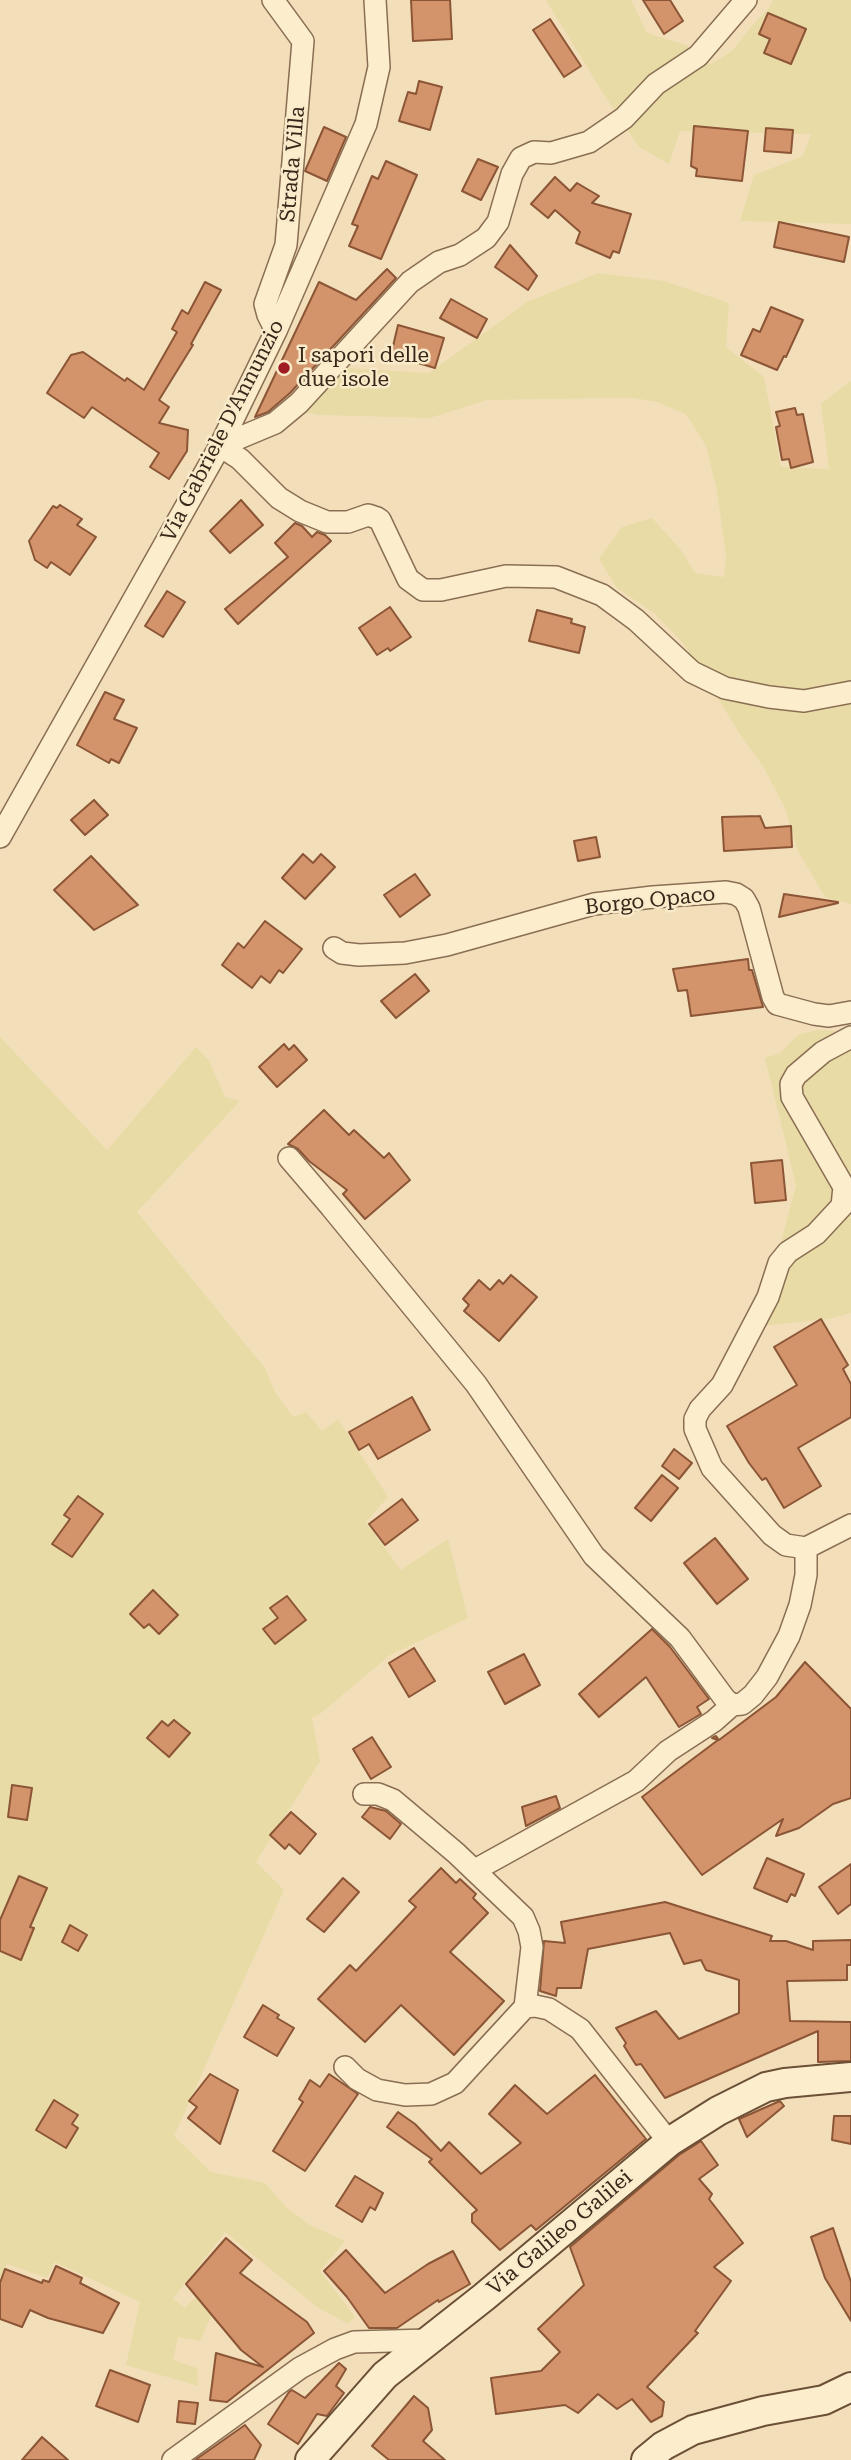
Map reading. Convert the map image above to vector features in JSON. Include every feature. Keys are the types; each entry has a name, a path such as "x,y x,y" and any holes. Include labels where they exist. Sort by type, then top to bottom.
{"main road":[{"name":"Via Galileo Galilei","path":"310,2460 385,2375 484,2297 669,2142 718,2111 766,2087 851,2077"},
{"path":"646,2460 663,2446 693,2430 763,2411 824,2400 851,2387"}],"street":[{"name":"Strada Villa","path":"273,0 303,41 286,246 265,304 276,331"},
{"name":"Via Gabriele D'Annunzio","path":"0,837 220,446 276,331 366,124 379,67 375,0"},
{"path":"220,446 275,423 299,403 410,282 439,262 460,255 486,238 498,222 512,174 521,158 534,152 551,153 589,142 624,118 656,84 698,56 746,0"},
{"path":"220,446 240,460 279,498 300,511 327,522 348,522 368,515 377,517 408,579 423,590 441,590 506,576 556,577 602,596 636,620 692,672 725,688 804,701 851,692"},
{"name":"Borgo Opaco","path":"334,948 342,953 359,956 405,953 447,945 594,904 726,892 744,898 777,1004 830,1016 851,1012"},
{"path":"851,1037 823,1052 796,1075 791,1084 792,1097 844,1187 842,1206 816,1234 789,1252 779,1263 768,1297 722,1385 700,1409 695,1419 695,1429 712,1468 772,1535 786,1545 806,1548 851,1525"},
{"path":"289,1158 476,1384 594,1556 680,1638 732,1705 742,1704 753,1695 767,1677 789,1636 800,1605 806,1574 806,1548"},
{"path":"475,1870 627,1786 668,1751 727,1712 732,1705"},
{"path":"345,2067 357,2079 377,2090 405,2095 431,2094 455,2083 525,2007 531,1947 529,1931 523,1917 475,1870 393,1800 379,1794 364,1794"},
{"path":"525,2007 535,2006 550,2010 580,2029 669,2142"},
{"path":"173,2460 300,2368 335,2349 354,2342 428,2340"}],"shaded area":[{"path":"546,0 631,0 647,33 686,45 711,64 732,51 773,0 851,0 851,224 740,221 754,175 803,156 811,134 680,131 669,164 639,147"},
{"path":"598,273 664,281 729,303 726,347 764,377 781,467 829,469 821,404 851,381 851,904 825,897 798,851 785,808 764,768 683,643 654,613 617,588 599,559 622,527 652,518 681,550 695,573 724,577 726,555 717,491 706,446 686,414 657,402 634,398 487,400 430,418 319,415 305,412 345,368 429,373 527,302"},
{"path":"816,1030 834,1031 851,1037 851,1313 829,1319 752,1327 775,1266 796,1185 765,1058 780,1053 798,1035"},
{"path":"0,1037 107,1150 196,1047 209,1061 225,1097 240,1101 137,1212 265,1368 275,1392 293,1417 306,1412 322,1431 338,1419 388,1497 366,1522 401,1570 448,1539 468,1618 390,1655 312,1718 320,1761 256,1862 284,1890 174,2136 211,2172 265,2183 286,2207 310,2225 345,2241 320,2271 355,2317 348,2324 317,2307 225,2232 173,2299 185,2308 203,2289 218,2301 200,2341 178,2337 173,2360 197,2368 198,2386 126,2365 140,2302 55,2262 47,2278 7,2264 0,2278"}],"building":[{"path":"411,0 450,0 452,39 413,41"},
{"path":"643,0 670,0 683,21 664,34"},
{"path":"768,13 806,29 791,64 764,53 770,39 759,34"},
{"path":"550,19 581,66 564,77 533,30"},
{"path":"419,81 442,87 430,130 399,121 408,92 416,94"},
{"path":"694,126 748,131 742,181 696,176 697,169 691,166"},
{"path":"324,127 346,137 327,181 305,171"},
{"path":"766,128 793,130 791,153 764,151"},
{"path":"478,159 498,167 481,200 462,191"},
{"path":"386,161 417,175 381,259 349,246 358,226 352,224 372,176 378,179"},
{"path":"555,177 570,191 577,183 599,196 592,203 631,214 619,253 613,251 610,258 576,243 580,232 555,210 548,218 531,204"},
{"path":"779,222 849,237 844,262 774,247"},
{"path":"510,245 537,276 528,290 495,267"},
{"path":"387,269 396,278 290,393 268,412 255,417 319,282 356,300"},
{"path":"205,282 221,290 191,344 193,345 159,400 169,407 159,423 188,430 187,451 169,479 150,467 159,453 92,407 84,418 47,393 71,355 83,352 125,381 127,378 144,390 177,332 172,329 182,310 188,314"},
{"path":"451,299 487,319 477,338 440,318"},
{"path":"771,307 803,320 777,370 741,355 753,329 760,332"},
{"path":"398,325 444,338 435,368 391,355"},
{"path":"795,408 797,415 803,414 813,462 791,468 789,459 782,460 776,427 780,426 776,412"},
{"path":"241,500 263,525 230,553 210,531"},
{"path":"60,505 82,519 77,525 96,537 70,575 51,562 47,568 35,560 29,541 53,506 57,508"},
{"path":"295,523 302,526 312,537 317,532 331,541 238,624 225,609 288,557 275,543"},
{"path":"167,591 185,602 163,637 145,626"},
{"path":"390,607 411,637 390,651 388,648 377,655 359,628"},
{"path":"537,610 572,619 571,623 585,627 579,653 529,641"},
{"path":"105,692 124,700 114,719 137,728 119,763 111,759 109,763 77,745"},
{"path":"94,800 108,815 85,835 71,820"},
{"path":"760,816 765,828 791,826 792,847 724,851 722,817"},
{"path":"596,837 600,857 578,861 574,841"},
{"path":"303,854 313,863 321,854 335,867 305,899 282,878"},
{"path":"91,856 138,905 94,930 54,890"},
{"path":"415,874 430,895 400,917 384,895"},
{"path":"784,894 838,902 838,903 779,917"},
{"path":"265,921 302,949 283,973 279,970 270,983 261,976 252,988 222,965 238,943 244,948"},
{"path":"748,959 749,970 752,970 763,1007 691,1016 687,990 678,991 673,969"},
{"path":"415,974 429,991 396,1018 381,1001"},
{"path":"284,1044 289,1050 294,1045 307,1060 277,1087 259,1067"},
{"path":"324,1110 349,1135 354,1130 384,1158 389,1153 410,1180 365,1219 343,1194 347,1190 309,1161 298,1149 288,1144"},
{"path":"782,1160 786,1200 755,1203 751,1163"},
{"path":"511,1275 537,1297 499,1341 464,1311 469,1305 463,1299 479,1280 490,1290 499,1280 503,1284"},
{"path":"821,1319 848,1365 843,1369 851,1384 851,1417 798,1448 821,1486 784,1508 766,1478 762,1480 749,1463 727,1426 797,1385 774,1347"},
{"path":"412,1397 430,1430 378,1459 369,1444 359,1450 349,1432"},
{"path":"674,1449 692,1463 679,1479 662,1466"},
{"path":"662,1475 678,1488 651,1521 635,1508"},
{"path":"78,1496 103,1514 72,1557 52,1544 70,1519 64,1515"},
{"path":"402,1499 418,1520 385,1545 369,1524"},
{"path":"715,1538 748,1579 717,1604 684,1563"},
{"path":"153,1590 178,1615 159,1634 149,1624 144,1628 130,1614"},
{"path":"287,1596 306,1620 275,1644 263,1629 278,1618 270,1608"},
{"path":"652,1629 670,1647 709,1699 697,1707 701,1714 679,1727 646,1677 599,1717 579,1694"},
{"path":"414,1648 435,1681 409,1697 389,1663"},
{"path":"524,1654 540,1685 505,1704 488,1672"},
{"path":"805,1662 851,1709 851,1798 833,1804 799,1828 776,1836 783,1819 702,1875 642,1797 718,1740 712,1738 716,1736 719,1740 776,1697"},
{"path":"174,1720 190,1733 169,1757 147,1738 162,1721 168,1726"},
{"path":"372,1737 391,1767 371,1779 353,1749"},
{"path":"12,1785 32,1788 27,1820 8,1817"},
{"path":"556,1796 560,1808 526,1826 522,1807"},
{"path":"370,1807 386,1811 401,1824 390,1839 362,1817"},
{"path":"291,1812 316,1834 300,1854 289,1844 285,1849 270,1835"},
{"path":"767,1858 804,1874 795,1896 791,1894 787,1902 754,1888"},
{"path":"851,1864 851,1904 838,1914 819,1887"},
{"path":"441,1868 456,1883 460,1879 476,1894 473,1898 488,1913 450,1952 504,2001 454,2055 401,2005 365,2042 318,1999 350,1965 356,1971 416,1907 409,1901"},
{"path":"19,1876 47,1888 30,1927 34,1928 21,1960 0,1951 0,1920"},
{"path":"343,1878 359,1892 324,1932 307,1919"},
{"path":"665,1902 772,1936 770,1941 786,1941 813,1950 813,1941 851,1940 851,1965 847,1965 847,1980 787,1981 790,2021 851,2022 851,2061 818,2062 818,2031 665,2098 641,2064 636,2065 616,2028 656,2011 679,2039 739,2013 739,1980 706,1970 701,1960 684,1964 670,1933 588,1949 581,1988 557,1988 556,1996 540,1991 544,1941 565,1943 561,1922"},
{"path":"70,1925 87,1935 78,1951 62,1942"},
{"path":"263,2005 294,2028 277,2056 244,2037"},
{"path":"210,2074 238,2090 220,2144 188,2118 197,2107 189,2101"},
{"path":"329,2074 358,2094 305,2171 273,2151 303,2102 299,2099 310,2080 320,2087"},
{"path":"595,2075 646,2139 536,2230 531,2225 500,2250 472,2222 472,2214 477,2210 429,2162 432,2159 387,2127 398,2112 415,2124 441,2151 449,2142 481,2174 521,2143 489,2114 515,2085 547,2114"},
{"path":"54,2100 78,2115 72,2124 78,2128 66,2148 36,2130"},
{"path":"780,2101 784,2106 747,2137 739,2119"},
{"path":"834,2116 851,2116 851,2144 832,2140"},
{"path":"701,2141 718,2165 699,2179 712,2194 709,2199 743,2243 714,2267 731,2281 695,2331 698,2333 647,2387 664,2402 662,2416 651,2422 632,2399 617,2409 598,2394 578,2413 565,2405 496,2414 491,2378 541,2371 560,2352 538,2329 584,2285 570,2247 679,2155"},
{"path":"355,2176 383,2193 375,2210 370,2207 362,2222 336,2206"},
{"path":"833,2228 851,2282 851,2321 825,2278 811,2237"},
{"path":"226,2238 252,2260 240,2273 307,2322 314,2333 227,2402 210,2400 216,2353 263,2367 241,2350 186,2284"},
{"path":"346,2250 385,2293 453,2251 470,2284 439,2302 438,2300 397,2328 369,2328 324,2271"},
{"path":"56,2266 82,2278 80,2283 119,2303 103,2333 48,2318 30,2310 22,2327 0,2319 0,2283 5,2269 42,2283 43,2280 49,2282"},
{"path":"339,2363 346,2369 336,2386 344,2393 327,2416 317,2414 298,2444 268,2424 289,2392 292,2390 305,2398"},
{"path":"110,2370 150,2385 138,2422 96,2406"},
{"path":"414,2396 428,2408 432,2430 423,2441 445,2460 389,2460 372,2446"},
{"path":"179,2401 198,2403 195,2424 177,2422"},
{"path":"245,2425 261,2445 254,2460 195,2460"},
{"path":"42,2437 68,2460 22,2460"}],"place":[{"name":"I sapori delle due isole","path":"284,368"}]}
